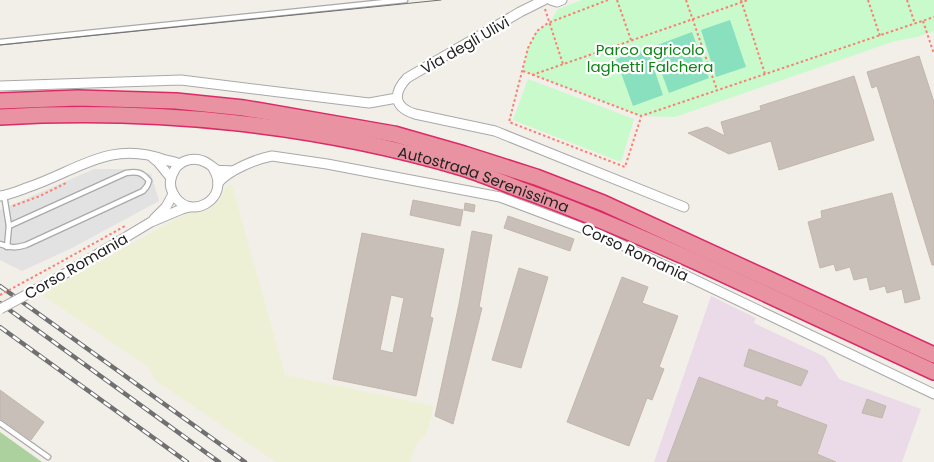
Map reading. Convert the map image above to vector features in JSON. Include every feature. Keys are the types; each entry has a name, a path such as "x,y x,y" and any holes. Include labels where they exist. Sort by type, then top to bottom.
{"highway":[{"name":"Autostrada Serenissima","path":"0,101 78,98 176,101 244,108 394,134 536,177 603,203 934,355"},
{"name":"Autostrada Serenissima","path":"0,117 72,114 129,115 240,123 318,135 394,150 465,169 599,218 934,372"}],"street":[{"path":"546,0 557,2 562,0"},
{"name":"Via degli Ulivi","path":"397,98 398,90 407,78 520,12 546,0"},
{"path":"0,86 181,80 369,103 397,98 402,107 408,112 495,131 684,207"},
{"path":"2,196 46,182 82,164 122,153 148,155 180,164"},
{"path":"148,155 158,162 171,178"},
{"name":"Corso Romania","path":"218,183 232,171 265,157 272,156 327,164 500,196 601,235 934,394"},
{"path":"213,168 218,183 216,194 208,203 203,206 191,207 179,201 173,194 170,184 171,178 173,172 180,164 194,159 208,163 218,170 232,171"},
{"name":"Corso Romania","path":"151,222 163,211 173,194"},
{"name":"Corso Romania","path":"0,309 61,276 151,222 191,207"}],"lane":[{"path":"0,42 405,0"},
{"path":"0,244 7,247 26,245 142,190 147,186 148,181 144,175 135,171 126,173 9,226"},
{"path":"2,196 9,226 7,247"},
{"path":"0,423 48,457"}],"path":[{"path":"546,0 549,23 563,64"},
{"path":"608,0 549,23 537,31 528,48 509,122 625,167 642,116"},
{"path":"617,0 631,40"},
{"path":"686,0 717,90"},
{"path":"532,74 748,0"},
{"path":"868,0 880,36"},
{"path":"907,0 915,24"},
{"path":"741,1 765,74"},
{"path":"523,71 642,116 934,17"},
{"path":"923,21 934,54"},
{"path":"0,295 126,226"}],"shaded area":[{"path":"94,169 120,169 151,174 159,201 72,248 22,271 0,260 0,210"},
{"path":"711,296 756,318 754,323 825,357 839,379 921,409 902,462 654,462"}],"green space":[{"name":"Parco agricolo laghetti Falchera","path":"582,0 934,0 934,31 917,37 895,41 675,117 641,116 523,71 528,48 537,31 550,22 558,9"},
{"path":"730,20 746,67 716,77 701,30"},
{"path":"692,32 709,78 669,93 652,47"},
{"path":"647,48 663,95 633,106 616,59"},
{"path":"528,79 634,119 621,162 513,120"},
{"path":"227,185 232,185 285,375 434,406 427,431 424,437 416,444 410,462 276,462 156,381 148,367 41,294 185,214 209,210 219,201"},
{"path":"0,432 42,462 0,462"}],"building":[{"path":"919,56 934,102 934,265 932,265 877,86 872,88 867,72"},
{"path":"854,76 874,140 779,170 771,141 729,154 688,133 707,127 725,136 721,122 761,110 760,106"},
{"path":"892,193 920,299 905,303 902,289 887,293 885,286 870,290 867,277 854,280 850,267 836,271 834,264 820,268 808,222 822,218 821,211"},
{"path":"413,200 463,210 460,226 410,215"},
{"path":"465,203 475,205 474,212 464,210"},
{"path":"508,216 574,239 570,251 504,228"},
{"path":"472,231 492,235 479,307 482,308 453,424 435,416 459,304"},
{"path":"362,233 444,249 430,317 433,318 416,396 333,379","holes":["391,295 404,298 393,353 380,350"]},
{"path":"519,268 548,277 521,368 492,360"},
{"path":"622,277 648,287 642,303 678,316 659,367 664,369 652,400 647,398 629,446 567,422"},
{"path":"749,349 808,371 801,386 744,366"},
{"path":"699,377 764,401 766,397 778,401 776,406 827,425 817,454 836,462 667,462"},
{"path":"0,390 44,422 31,440 0,418"},
{"path":"867,399 886,406 882,418 862,413"}],"tram line":[{"path":"0,45 441,0"}],"railway":[{"path":"0,286 245,462"},
{"path":"0,303 219,462"},
{"path":"0,327 187,462"}]}
